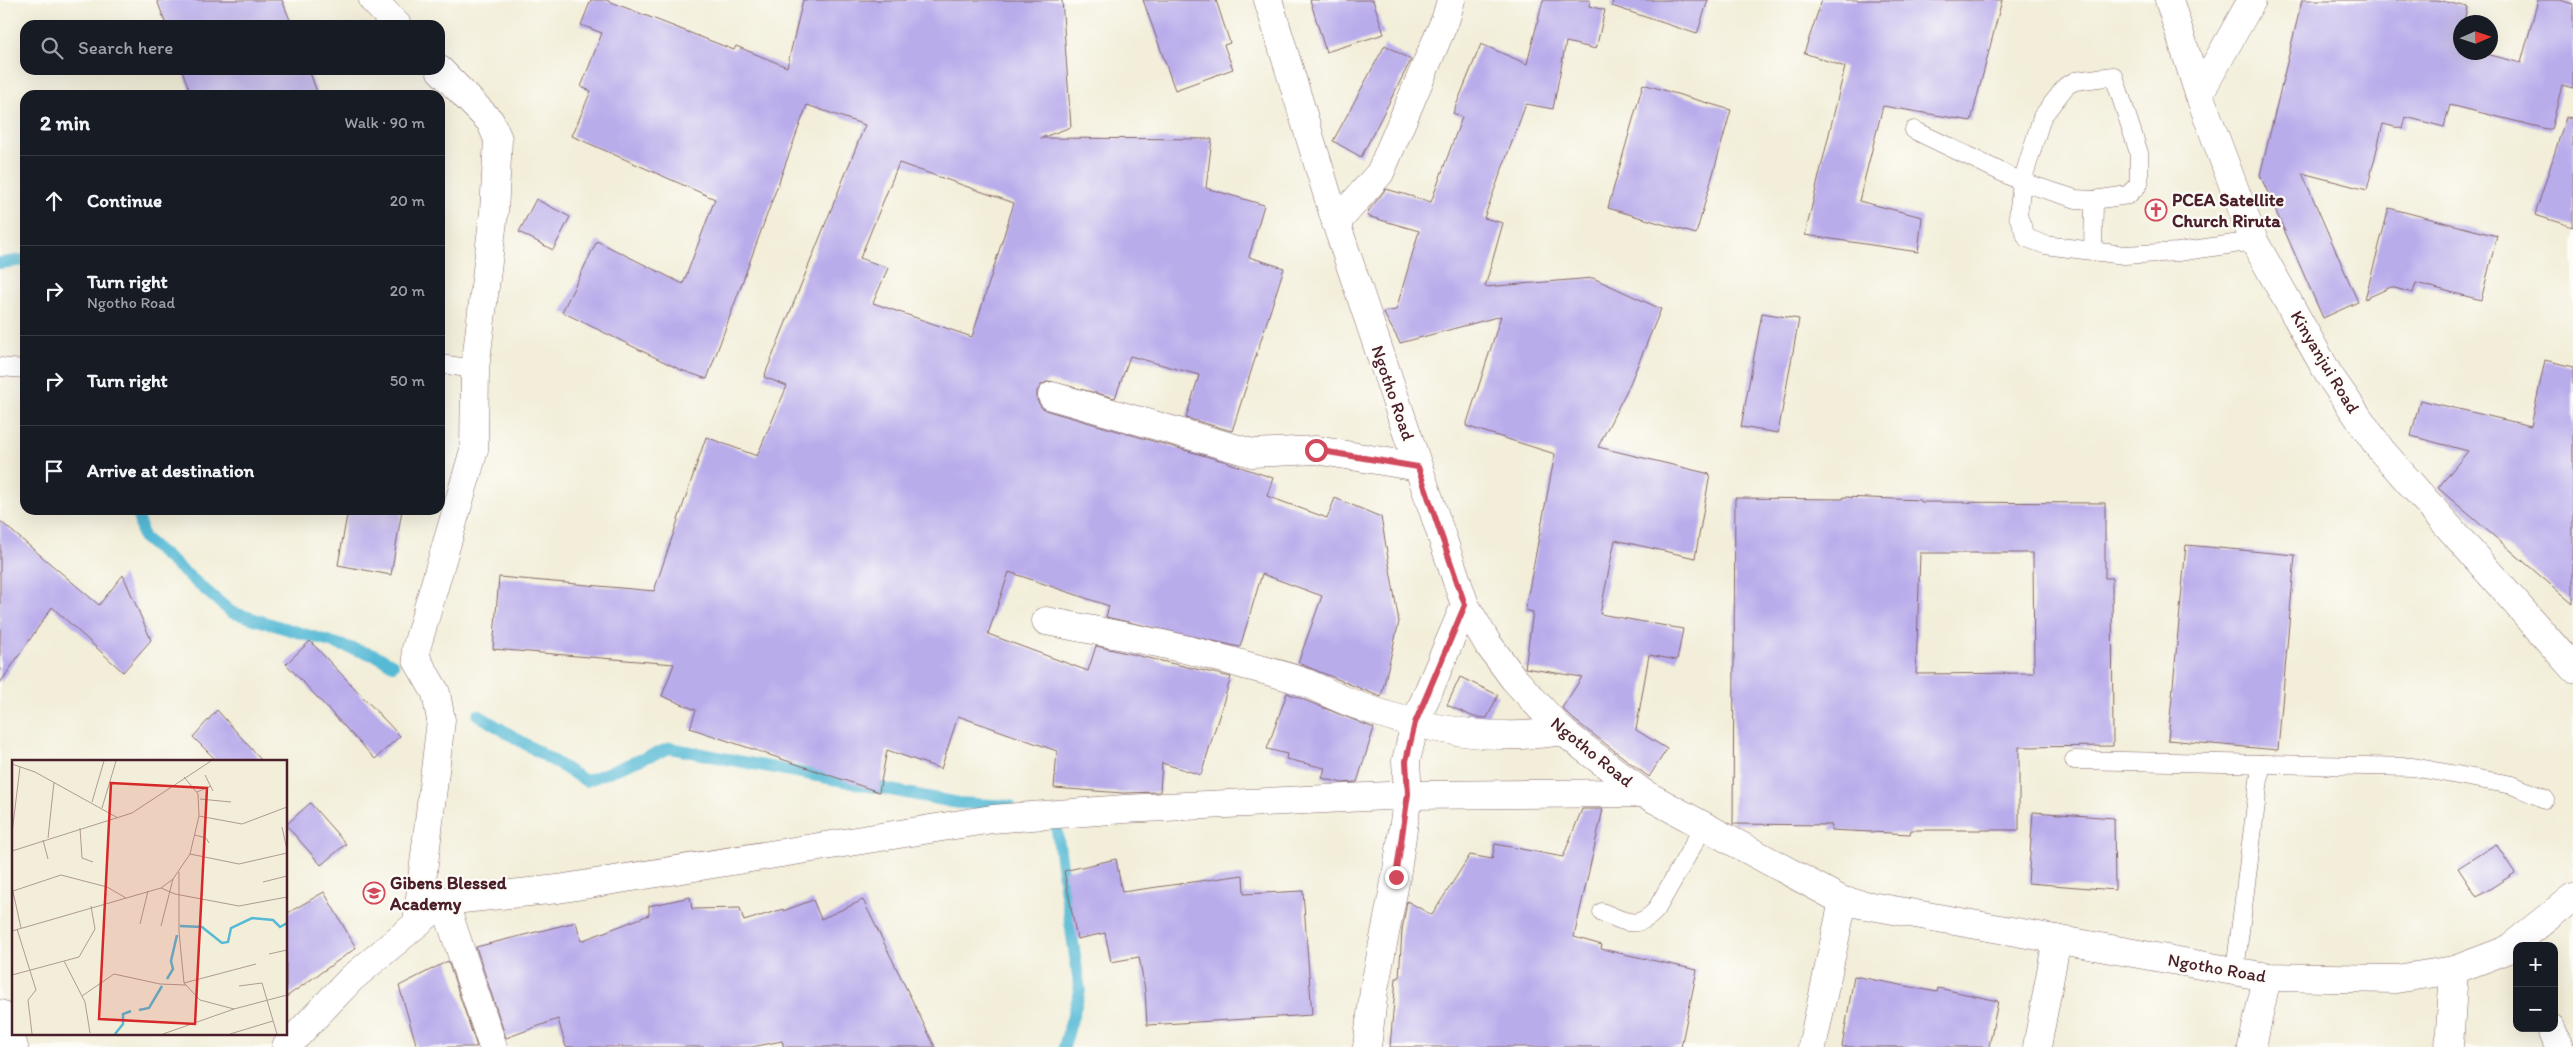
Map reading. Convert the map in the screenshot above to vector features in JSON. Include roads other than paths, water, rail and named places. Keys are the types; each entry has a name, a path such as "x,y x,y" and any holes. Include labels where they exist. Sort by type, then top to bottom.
{"street":[{"path":"374,0 392,20"},
{"name":"Ngotho Road","path":"1268,0 1336,223 1465,605 1488,644 1514,679 1562,731 1643,793 1843,900 2235,972 2267,977 2396,979 2454,970 2513,947"},
{"path":"1336,223 1380,173 1446,18 1451,0"},
{"name":"Kinyanjui Road","path":"2169,0 2199,94 2254,241 2330,375 2380,450 2573,668"},
{"path":"2199,94 2252,0"},
{"path":"417,923 440,720 436,692 417,660 416,649 474,450 475,369 494,212 498,139 490,121 445,75"},
{"path":"1052,396 1252,454 1316,450 1418,467"},
{"path":"1367,1047 1374,990 1396,877 1408,794 1406,761 1415,723 1465,605"},
{"path":"1046,621 1183,648 1246,665 1304,682 1362,708 1415,723 1498,736 1530,736 1562,731"},
{"path":"286,1047 351,979 444,901 558,889 992,819 1124,809 1408,794 1643,793"},
{"name":"Ngotho Road","path":"2523,942 2573,897"},
{"path":"1812,1047 1843,900"},
{"path":"444,901 493,1047"},
{"path":"2037,1047 2057,939"},
{"path":"2449,1047 2454,970"},
{"path":"2252,1047 2267,977"},
{"path":"0,1014 14,1047"},
{"path":"2553,1032 2559,1047"}],"lane":[{"path":"1914,130 2022,182 2076,199 2094,200 2128,195 2139,184 2139,153 2114,76 2075,81 2066,86 2051,102 2042,117 2022,182 2018,216 2027,238 2045,245 2124,255 2178,252 2254,241"},
{"path":"2093,250 2094,200"},
{"path":"445,365 475,369"},
{"path":"0,367 20,369"},
{"path":"2074,760 2413,766 2512,785 2545,799"},
{"path":"2235,972 2261,764"},
{"path":"1602,912 1635,924 1647,920 1656,910 1704,826"}],"waterway":[{"path":"0,263 20,261"},
{"path":"138,515 143,537 231,612 377,656 393,665"},
{"path":"478,715 586,781 670,748 959,803 1010,806"},
{"path":"1056,824 1080,991 1064,1047"}],"place":[{"name":"PCEA Satellite Church Riruta","path":"2156,210"},
{"name":"Gibens Blessed Academy","path":"374,893"}]}
